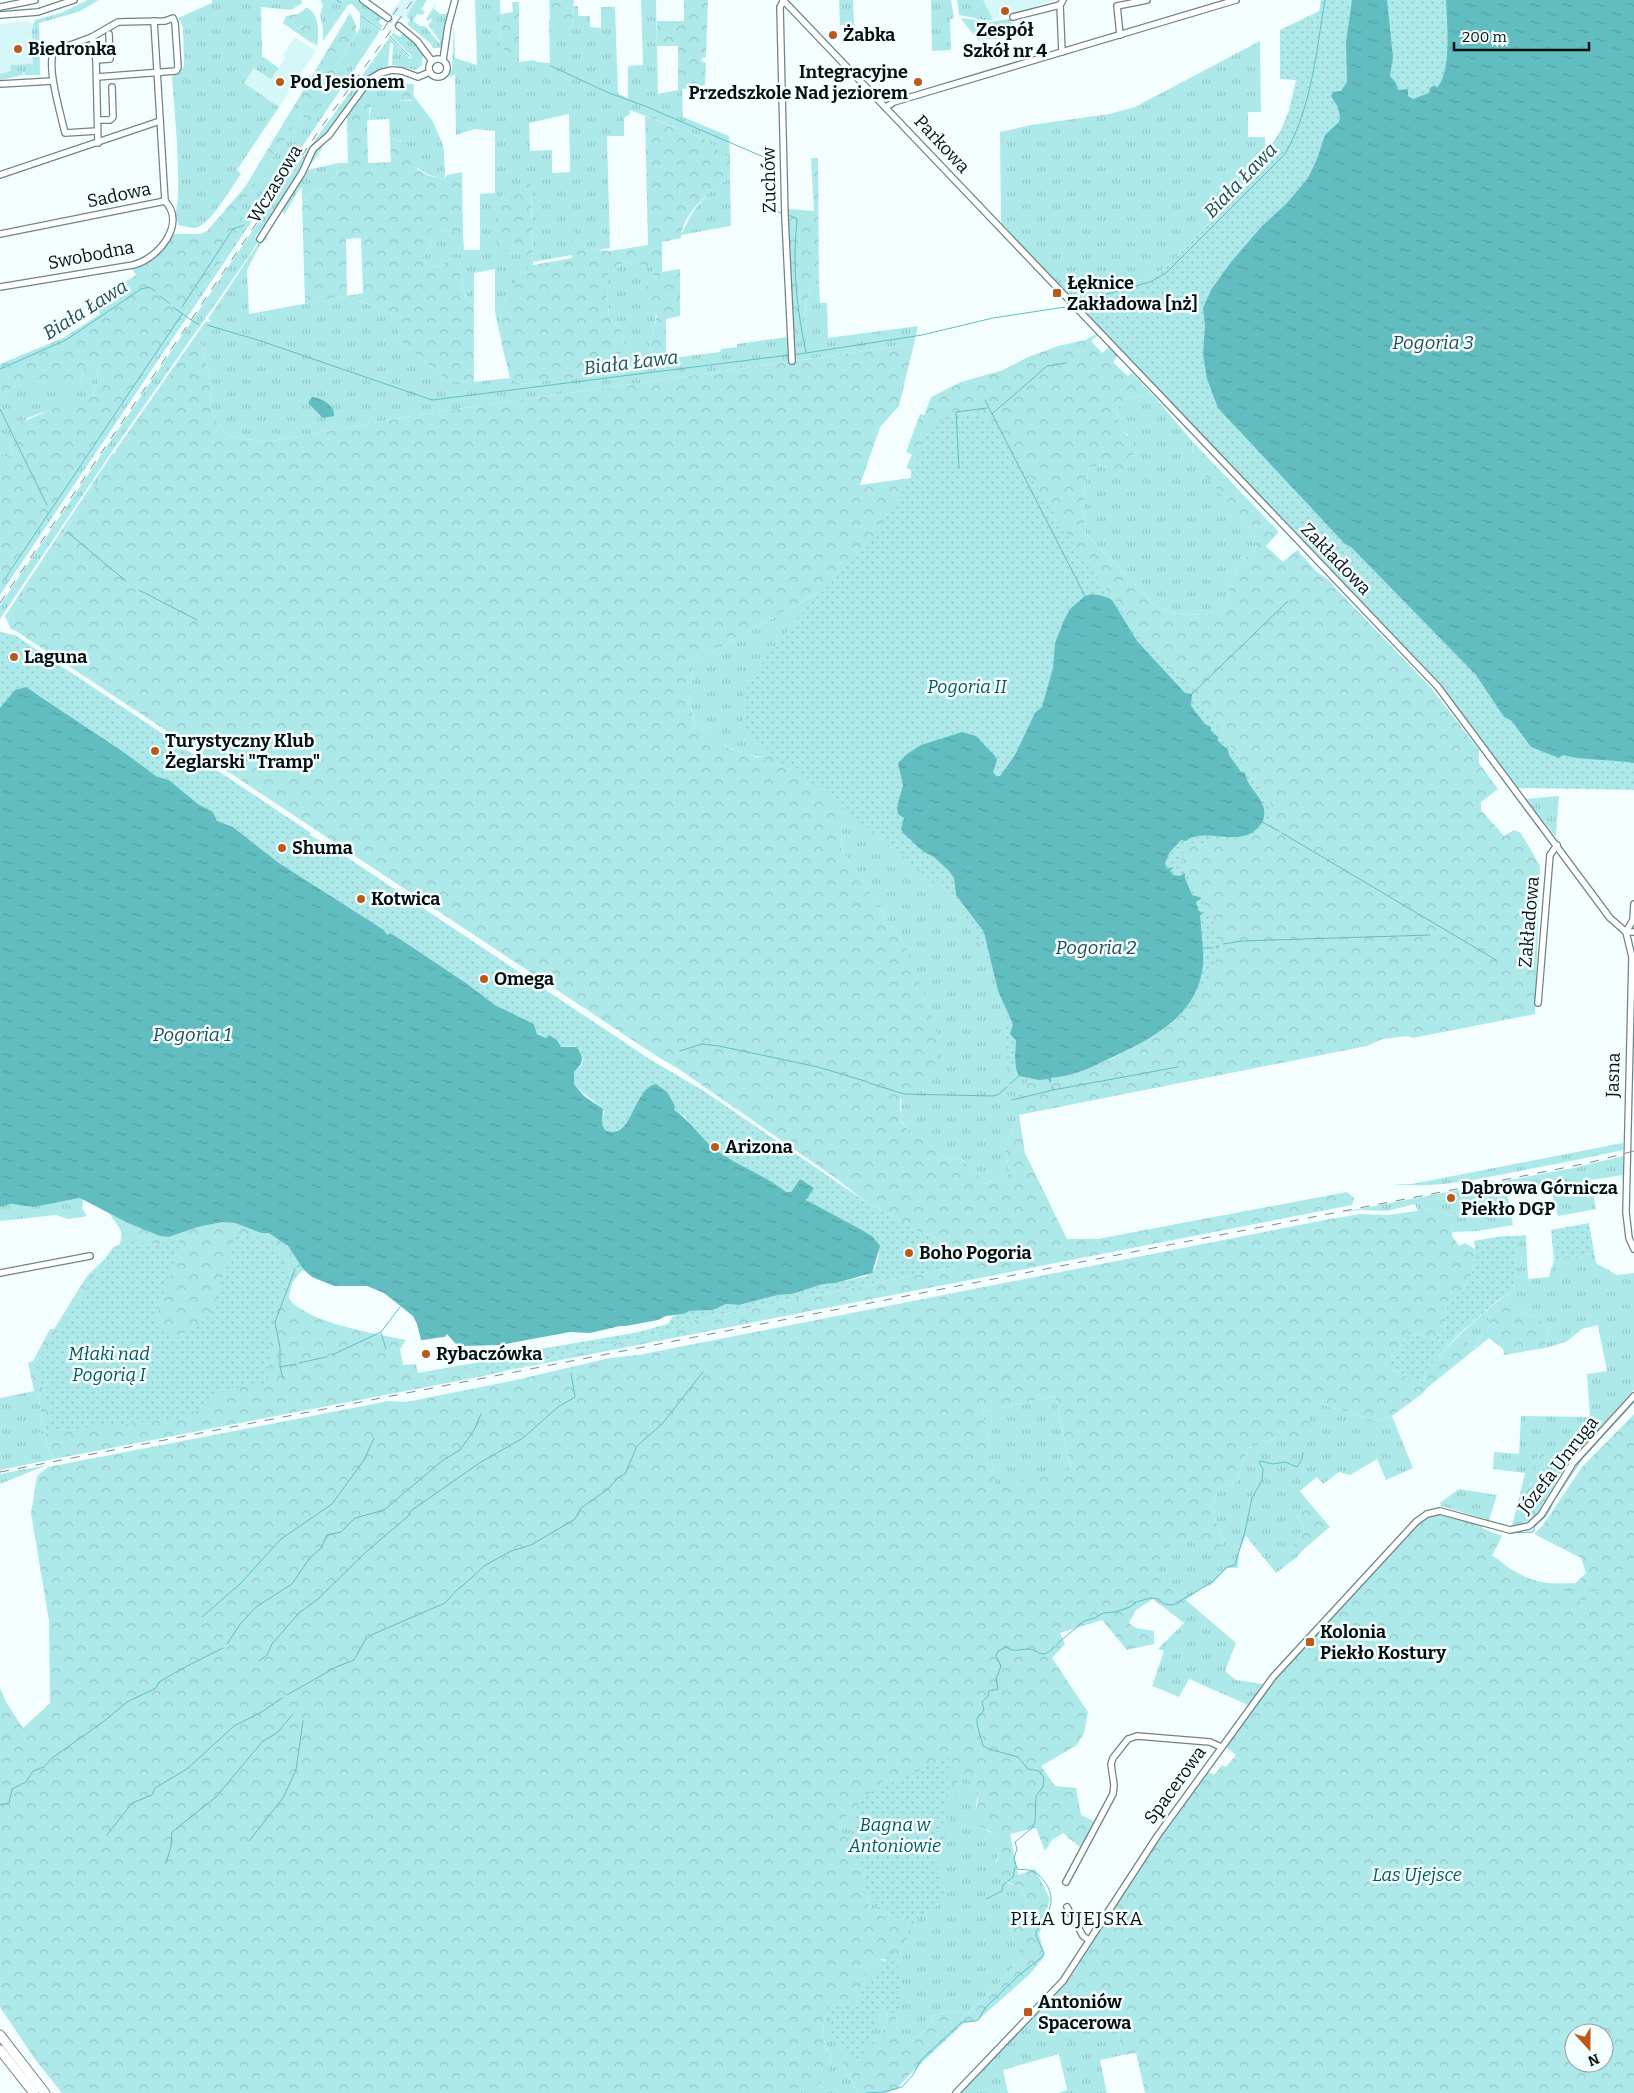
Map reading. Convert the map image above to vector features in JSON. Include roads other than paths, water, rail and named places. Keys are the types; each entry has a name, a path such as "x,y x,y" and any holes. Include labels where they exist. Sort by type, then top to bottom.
{"highway":[{"path":"0,2035 45,2093"},
{"path":"0,2050 34,2093"}],"street":[{"path":"0,7 35,0"},
{"path":"0,15 38,12 74,0"},
{"path":"363,0 388,18"},
{"path":"443,60 448,26 455,0"},
{"name":"Parkowa","path":"784,0 1077,309"},
{"name":"Zuchów","path":"784,0 780,7 784,209 792,360"},
{"path":"1120,35 1117,6 1147,0"},
{"path":"886,107 894,102 1233,0"},
{"path":"1013,17 1061,3 1062,52"},
{"path":"97,76 176,71 177,60 173,18 154,21 118,22 92,37 54,51 52,56 53,81 65,133 97,131"},
{"name":"Sadowa","path":"0,234 165,201 154,21"},
{"path":"399,26 417,41 432,61"},
{"path":"96,60 110,59 109,34"},
{"path":"92,37 97,76 98,143"},
{"path":"437,58 443,60 448,67 444,75 437,77 430,72 429,65 437,58"},
{"name":"Wczasowa","path":"260,239 302,173 313,148 329,135 370,79 390,70 399,70 418,77 430,72"},
{"path":"0,84 53,81"},
{"path":"99,120 110,120 113,117 112,87"},
{"path":"0,176 160,121"},
{"name":"Swobodna","path":"0,287 133,265 144,261 167,239 174,225 172,212 165,201"},
{"name":"Zakładowa","path":"1077,309 1438,687 1610,918 1626,932"},
{"name":"Zakładowa","path":"1538,1003 1550,855 1557,845"},
{"path":"1626,932 1633,920 1634,904"},
{"path":"1626,932 1634,932"},
{"name":"Jasna","path":"1626,932 1632,957 1626,1212 1629,1238 1634,1249"},
{"path":"0,1272 90,1256"},
{"name":"Józefa Unruga","path":"1436,1511 1447,1512 1510,1530 1529,1526 1541,1515 1573,1463 1634,1396"},
{"name":"Spacerowa","path":"956,2093 1058,1986 1158,1835 1273,1676 1416,1522 1424,1515 1436,1511"},
{"path":"1066,1882 1113,1794 1112,1760 1128,1739 1137,1736 1210,1742 1222,1747"},
{"path":"1067,1907 1084,1936 1090,1940"}],"water":[{"name":"Pogoria 3","path":"1352,0 1387,0 1393,57 1390,76 1396,83 1398,90 1408,89 1408,96 1413,99 1429,93 1430,88 1435,85 1437,88 1442,80 1447,59 1446,0 1634,0 1634,763 1563,755 1559,758 1531,747 1512,721 1504,717 1476,675 1351,547 1345,544 1218,408 1207,379 1203,354 1205,326 1203,308 1211,290 1231,262 1262,226 1287,203 1308,178 1325,135 1339,122 1338,107 1331,96 1333,92 1341,91 1347,82 1346,42"},
{"path":"312,397 330,405 334,416 323,418 308,403"},
{"name":"Pogoria 2","path":"1092,594 1112,600 1137,641 1185,693 1192,694 1191,706 1205,724 1211,727 1211,731 1228,750 1229,755 1241,772 1245,773 1250,785 1262,802 1264,815 1262,822 1255,831 1246,835 1236,837 1203,836 1194,837 1186,841 1181,840 1170,852 1165,863 1167,869 1174,867 1170,871 1173,875 1180,876 1185,873 1185,878 1192,895 1202,898 1196,902 1198,910 1203,914 1200,915 1203,965 1200,982 1185,1009 1161,1030 1134,1047 1086,1069 1069,1075 1051,1078 1051,1084 1048,1079 1039,1080 1019,1076 1015,1057 1016,1040 1010,1034 1013,1024 998,991 984,932 956,895 954,878 949,871 934,857 924,852 901,829 904,818 898,814 897,807 903,785 898,763 907,754 921,745 962,732 976,736 995,756 997,760 993,772 996,776 1000,776 1015,755 1035,713 1042,707 1053,668 1055,643 1065,618 1070,609 1085,596"},
{"name":"Pogoria 1","path":"26,687 156,776 169,780 198,804 213,812 217,821 233,827 279,863 384,930 387,935 390,933 400,939 466,983 495,1005 534,1024 537,1034 546,1038 549,1035 557,1040 561,1047 577,1047 582,1061 574,1072 574,1084 584,1096 603,1109 602,1124 605,1130 614,1132 621,1129 642,1095 648,1088 656,1084 667,1092 675,1106 674,1110 724,1156 786,1192 791,1192 800,1179 814,1188 806,1200 862,1230 873,1237 880,1246 872,1273 836,1283 823,1284 792,1294 778,1295 739,1305 726,1304 713,1310 689,1311 684,1314 666,1316 658,1320 590,1333 570,1332 500,1345 461,1346 455,1343 447,1334 445,1337 421,1340 413,1316 384,1293 367,1286 334,1286 312,1277 304,1270 288,1246 269,1233 261,1233 235,1223 222,1222 198,1227 169,1237 160,1236 128,1223 80,1198 33,1207 11,1204 0,1207 0,708 15,690"}],"waterway":[{"path":"337,0 341,3"},
{"name":"Biała Ława","path":"1079,302 1150,282 1166,273 1285,154 1301,117 1312,79 1325,0"},
{"path":"362,17 381,30"},
{"path":"390,36 410,57"},
{"path":"551,66 609,93 645,106 773,161 774,209 782,214"},
{"path":"788,215 796,218 797,222 796,288 806,352"},
{"path":"182,307 233,229 244,225"},
{"name":"Biała Ława","path":"0,369 66,340 141,289 149,287 155,291"},
{"name":"Biała Ława","path":"160,296 169,303"},
{"name":"Biała Ława","path":"173,307 199,324"},
{"name":"Biała Ława","path":"793,355 922,335 993,318 1065,307"},
{"path":"4,580 182,314"},
{"name":"Biała Ława","path":"207,325 261,341 432,400 789,355"},
{"path":"992,414 1047,366 1066,363"},
{"path":"985,400 1085,596"},
{"path":"959,468 956,412 987,408"},
{"path":"0,409 47,505"},
{"path":"67,532 126,581"},
{"path":"139,590 197,620"},
{"path":"1192,694 1288,601"},
{"path":"1262,822 1279,831"},
{"path":"1282,833 1496,960"},
{"path":"1223,944 1242,941 1430,935"},
{"path":"1203,948 1213,948"},
{"path":"680,1051 702,1044 719,1046 818,1067 868,1082"},
{"path":"1052,1087 1053,1090 1178,1067"},
{"path":"1010,1084 1019,1076"},
{"path":"869,1083 904,1094 993,1096 999,1094 1007,1087"},
{"path":"1012,1100 1053,1090"},
{"path":"297,1267 301,1264"},
{"path":"280,1367 280,1348 275,1322 295,1269"},
{"path":"332,1355 381,1332 400,1307"},
{"path":"381,1333 386,1349"},
{"path":"299,1363 326,1357"},
{"path":"283,1378 280,1367 296,1364"},
{"path":"287,1695 336,1667 354,1660 365,1640 371,1635 445,1603 484,1566 511,1551 531,1545 575,1519 581,1508 625,1474 637,1446 662,1424 703,1372"},
{"path":"259,1661 267,1655 272,1644 299,1613 318,1599 366,1552 407,1517 412,1510 481,1462 523,1438 558,1407 575,1397 571,1373"},
{"path":"1508,1533 1533,1532 1535,1526 1546,1516 1581,1460 1634,1402"},
{"path":"227,1644 241,1623 256,1607 292,1584 309,1559 321,1548 327,1535 341,1532 355,1518 384,1510 443,1460 460,1450 474,1430 481,1414"},
{"path":"202,1617 240,1584 281,1539 332,1504 364,1460 374,1438"},
{"path":"1057,1644 1084,1621 1095,1618 1103,1613 1115,1612 1130,1607 1136,1602 1151,1598 1158,1599 1164,1604 1173,1605 1212,1582 1227,1567 1235,1565 1252,1498 1262,1480 1263,1469 1259,1462 1273,1464 1285,1462 1297,1467 1303,1453"},
{"path":"866,2093 883,2092 902,2087 913,2075 921,2060 962,2022 979,2019 985,2008 1019,1975 1041,1958 1044,1953 1036,1936 1036,1931 1045,1919 1050,1907 1051,1900 1048,1887 1043,1879 1034,1872 1017,1869 1014,1858 1017,1849 1015,1842 1032,1828 1035,1822 1036,1796 1043,1787 1044,1778 1039,1771 1028,1769 1018,1757 983,1746 977,1719 984,1710 982,1702 988,1696 989,1691 998,1689 996,1679 1001,1666 996,1656 998,1651 1006,1647 1013,1650 1030,1649 1046,1654 1054,1647"},
{"path":"0,1805 9,1803 12,1789 26,1782 33,1771 44,1767 52,1758 103,1722 127,1702 156,1688 159,1682 223,1648"},
{"path":"107,1835 132,1803 152,1795 155,1788 187,1769 234,1726 260,1713 282,1698"},
{"path":"166,1863 171,1847 172,1832 216,1797 263,1741 277,1733 293,1714"},
{"path":"249,1841 283,1798 296,1770 303,1721"},
{"path":"986,1899 1002,1891 1003,1885 1013,1877 1015,1867"}],"tunnel":[{"path":"388,18 399,26"}],"railway":[{"path":"383,30 403,0"},
{"path":"0,603 320,129 413,0"},
{"path":"0,1472 1493,1182 1588,1163 1634,1151"}],"place":[{"name":"Zespół Szkół nr 4","path":"1005,11"},
{"name":"Żabka","path":"833,35"},
{"name":"Biedronka","path":"18,49"},
{"name":"Pod Jesionem","path":"280,82"},
{"name":"Integracyjne Przedszkole Nad jeziorem","path":"918,82"},
{"name":"Łęknice Zakładowa [nż]","path":"1057,293"},
{"name":"Laguna","path":"14,657"},
{"name":"Turystyczny Klub Żeglarski \"Tramp\"","path":"155,751"},
{"name":"Shuma","path":"282,848"},
{"name":"Kotwica","path":"361,899"},
{"name":"Omega","path":"484,979"},
{"name":"Arizona","path":"715,1147"},
{"name":"Dąbrowa Górnicza Piekło DGP","path":"1451,1198"},
{"name":"Boho Pogoria","path":"909,1253"},
{"name":"Rybaczówka","path":"426,1354"},
{"name":"Kolonia Piekło Kostury","path":"1310,1642"},
{"name":"Antoniów Spacerowa","path":"1028,2012"}],"district":[{"name":"PIŁA UJEJSKA","path":"1077,1918"}],"park label":[{"name":"Pogoria II","path":"967,687"},
{"name":"Młaki nad Pogorią I","path":"109,1364"},
{"name":"Bagna w Antoniowie","path":"895,1835"},
{"name":"Las Ujejsce","path":"1417,1875"}]}
